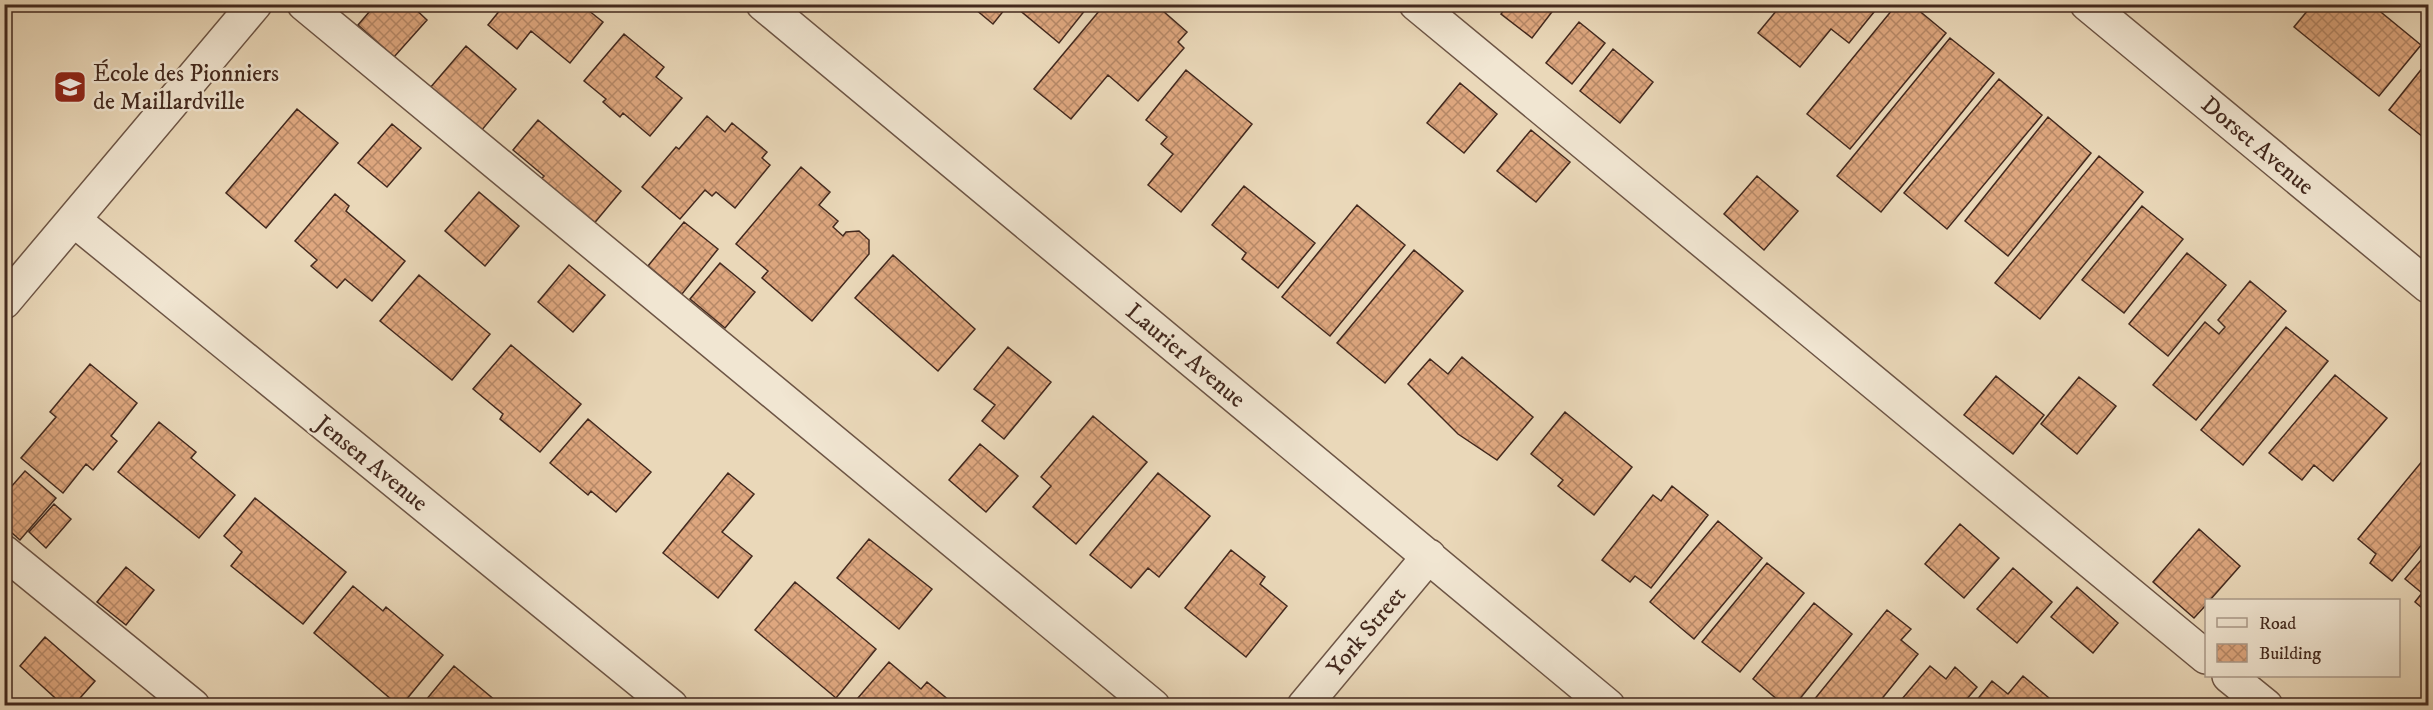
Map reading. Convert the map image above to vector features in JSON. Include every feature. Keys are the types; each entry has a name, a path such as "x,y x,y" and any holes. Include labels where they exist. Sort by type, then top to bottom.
{"street":[{"path":"4,302 255,4"},
{"path":"304,4 1153,705"},
{"name":"Laurier Avenue","path":"763,4 1608,705"},
{"path":"1416,4 2205,656"},
{"name":"Dorset Avenue","path":"2087,4 2428,286"},
{"name":"Jensen Avenue","path":"74,220 671,705"},
{"path":"4,552 193,705"},
{"name":"York Street","path":"1304,705 1429,556"},
{"path":"2231,677 2266,705"}],"building":[{"path":"376,4 410,4 427,20 394,57 358,25"},
{"path":"505,4 585,4 583,6 603,22 570,63 531,31 517,49 488,25"},
{"path":"969,4 1009,4 993,24"},
{"path":"1012,4 1090,4 1059,43"},
{"path":"1105,4 1136,4 1139,7 1141,4 1155,4 1187,32 1178,42 1184,48 1138,101 1108,75 1071,119 1034,89"},
{"path":"1508,4 1558,4 1532,38 1501,14"},
{"path":"1782,4 1865,4 1874,12 1849,43 1831,29 1800,67 1758,33"},
{"path":"1897,4 1911,4 1946,33 1850,149 1807,114"},
{"path":"2313,4 2371,4 2421,45 2379,96 2294,27"},
{"path":"1579,22 1605,43 1572,84 1546,63"},
{"path":"624,34 664,67 656,77 682,98 650,136 623,113 620,117 603,102 606,99 584,81"},
{"path":"1950,38 1994,73 1881,212 1837,176"},
{"path":"466,46 516,89 481,131 430,88"},
{"path":"1613,49 1653,82 1620,123 1580,91"},
{"path":"2428,61 2428,141 2389,110"},
{"path":"1186,70 1252,124 1181,212 1148,185 1173,154 1161,144 1167,137 1146,120"},
{"path":"1999,79 2042,115 1947,229 1904,193"},
{"path":"1460,83 1497,114 1464,153 1427,123"},
{"path":"297,109 338,143 266,228 226,193"},
{"path":"707,116 725,132 732,123 767,152 762,158 770,165 735,208 716,192 712,196 705,190 680,219 642,187 676,147 679,149"},
{"path":"2048,117 2091,153 2008,256 1965,221"},
{"path":"538,120 621,191 592,226 539,181 544,176 513,150"},
{"path":"392,124 421,148 387,187 358,163"},
{"path":"1531,130 1570,162 1536,202 1497,171"},
{"path":"2099,156 2143,192 2040,319 1995,283"},
{"path":"801,167 830,192 819,205 838,221 833,227 843,236 846,232 859,231 869,240 869,254 812,321 762,278 768,271 736,244"},
{"path":"1757,176 1798,211 1764,250 1724,214"},
{"path":"1244,186 1315,243 1278,288 1242,259 1246,253 1212,225"},
{"path":"479,192 519,226 485,266 445,231"},
{"path":"335,194 349,206 346,211 405,261 372,301 345,279 337,288 311,266 317,260 295,241"},
{"path":"1357,205 1405,245 1330,336 1282,297"},
{"path":"2142,206 2183,239 2124,313 2082,280"},
{"path":"684,222 718,249 682,294 648,266"},
{"path":"1414,250 1463,291 1385,383 1337,343"},
{"path":"2187,253 2226,285 2168,356 2129,324"},
{"path":"893,255 975,329 938,371 855,298"},
{"path":"720,263 755,292 725,328 690,299"},
{"path":"569,265 605,295 573,332 538,302"},
{"path":"419,275 490,334 452,380 380,321"},
{"path":"2250,281 2286,311 2196,420 2153,385 2205,322 2219,334 2225,327 2218,320"},
{"path":"2286,327 2328,361 2243,465 2201,430"},
{"path":"511,345 581,404 540,452 500,419 503,414 473,389"},
{"path":"1008,347 1051,382 1004,439 982,421 995,405 974,389"},
{"path":"1462,357 1533,417 1497,460 1458,434 1408,384 1430,359 1448,374"},
{"path":"90,364 137,403 111,436 117,441 93,470 86,464 63,493 21,458 56,417 50,412"},
{"path":"2335,375 2387,418 2333,481 2314,465 2302,480 2269,453"},
{"path":"1996,376 2044,415 2013,454 1964,415"},
{"path":"2079,377 2116,406 2077,454 2041,424"},
{"path":"1565,412 1632,467 1594,515 1558,486 1563,480 1531,454"},
{"path":"1093,416 1147,462 1076,544 1033,507 1051,486 1041,477"},
{"path":"588,419 651,472 616,512 591,491 588,495 550,463"},
{"path":"159,422 196,452 191,458 235,495 199,538 118,472"},
{"path":"980,444 1018,476 986,512 949,480"},
{"path":"2428,454 2428,537 2392,581 2370,563 2376,554 2358,539"},
{"path":"25,471 56,498 20,540 4,526 4,495"},
{"path":"728,473 754,494 722,532 752,556 718,598 663,553"},
{"path":"1158,473 1210,516 1159,577 1148,568 1131,588 1090,555"},
{"path":"1672,486 1708,515 1651,588 1635,576 1630,582 1602,560 1653,495 1661,501"},
{"path":"255,498 346,572 303,624 231,566 242,552 224,536"},
{"path":"54,504 71,519 46,548 29,532"},
{"path":"1718,521 1762,558 1694,639 1650,602"},
{"path":"1960,524 1999,558 1964,598 1925,564"},
{"path":"2199,529 2240,566 2211,599 2205,599 2205,606 2194,618 2153,582"},
{"path":"869,539 932,589 899,629 837,578"},
{"path":"1231,550 1265,577 1260,584 1287,606 1246,657 1185,608"},
{"path":"2428,552 2428,613 2415,602 2422,593 2405,579"},
{"path":"1767,563 1804,593 1740,672 1702,642"},
{"path":"126,567 154,590 126,625 97,602"},
{"path":"2013,568 2052,602 2017,643 1977,609"},
{"path":"795,582 876,649 836,698 755,630"},
{"path":"353,586 383,611 386,607 443,655 401,706 314,633"},
{"path":"2077,587 2118,623 2093,653 2051,617"},
{"path":"1814,603 1852,634 1794,706 1785,706 1753,679"},
{"path":"1887,610 1911,629 1901,640 1918,654 1876,706 1809,706"},
{"path":"45,637 95,681 73,706 64,706 20,666"},
{"path":"889,662 921,689 927,682 956,706 851,706"},
{"path":"454,666 502,706 421,706"},
{"path":"1930,666 1946,679 1955,667 1977,687 1961,706 1896,706"},
{"path":"2023,676 2049,698 2042,706 1972,706 1992,681 2008,694"}],"place":[{"name":"École des Pionniers de Maillardville","path":"70,87"}]}
